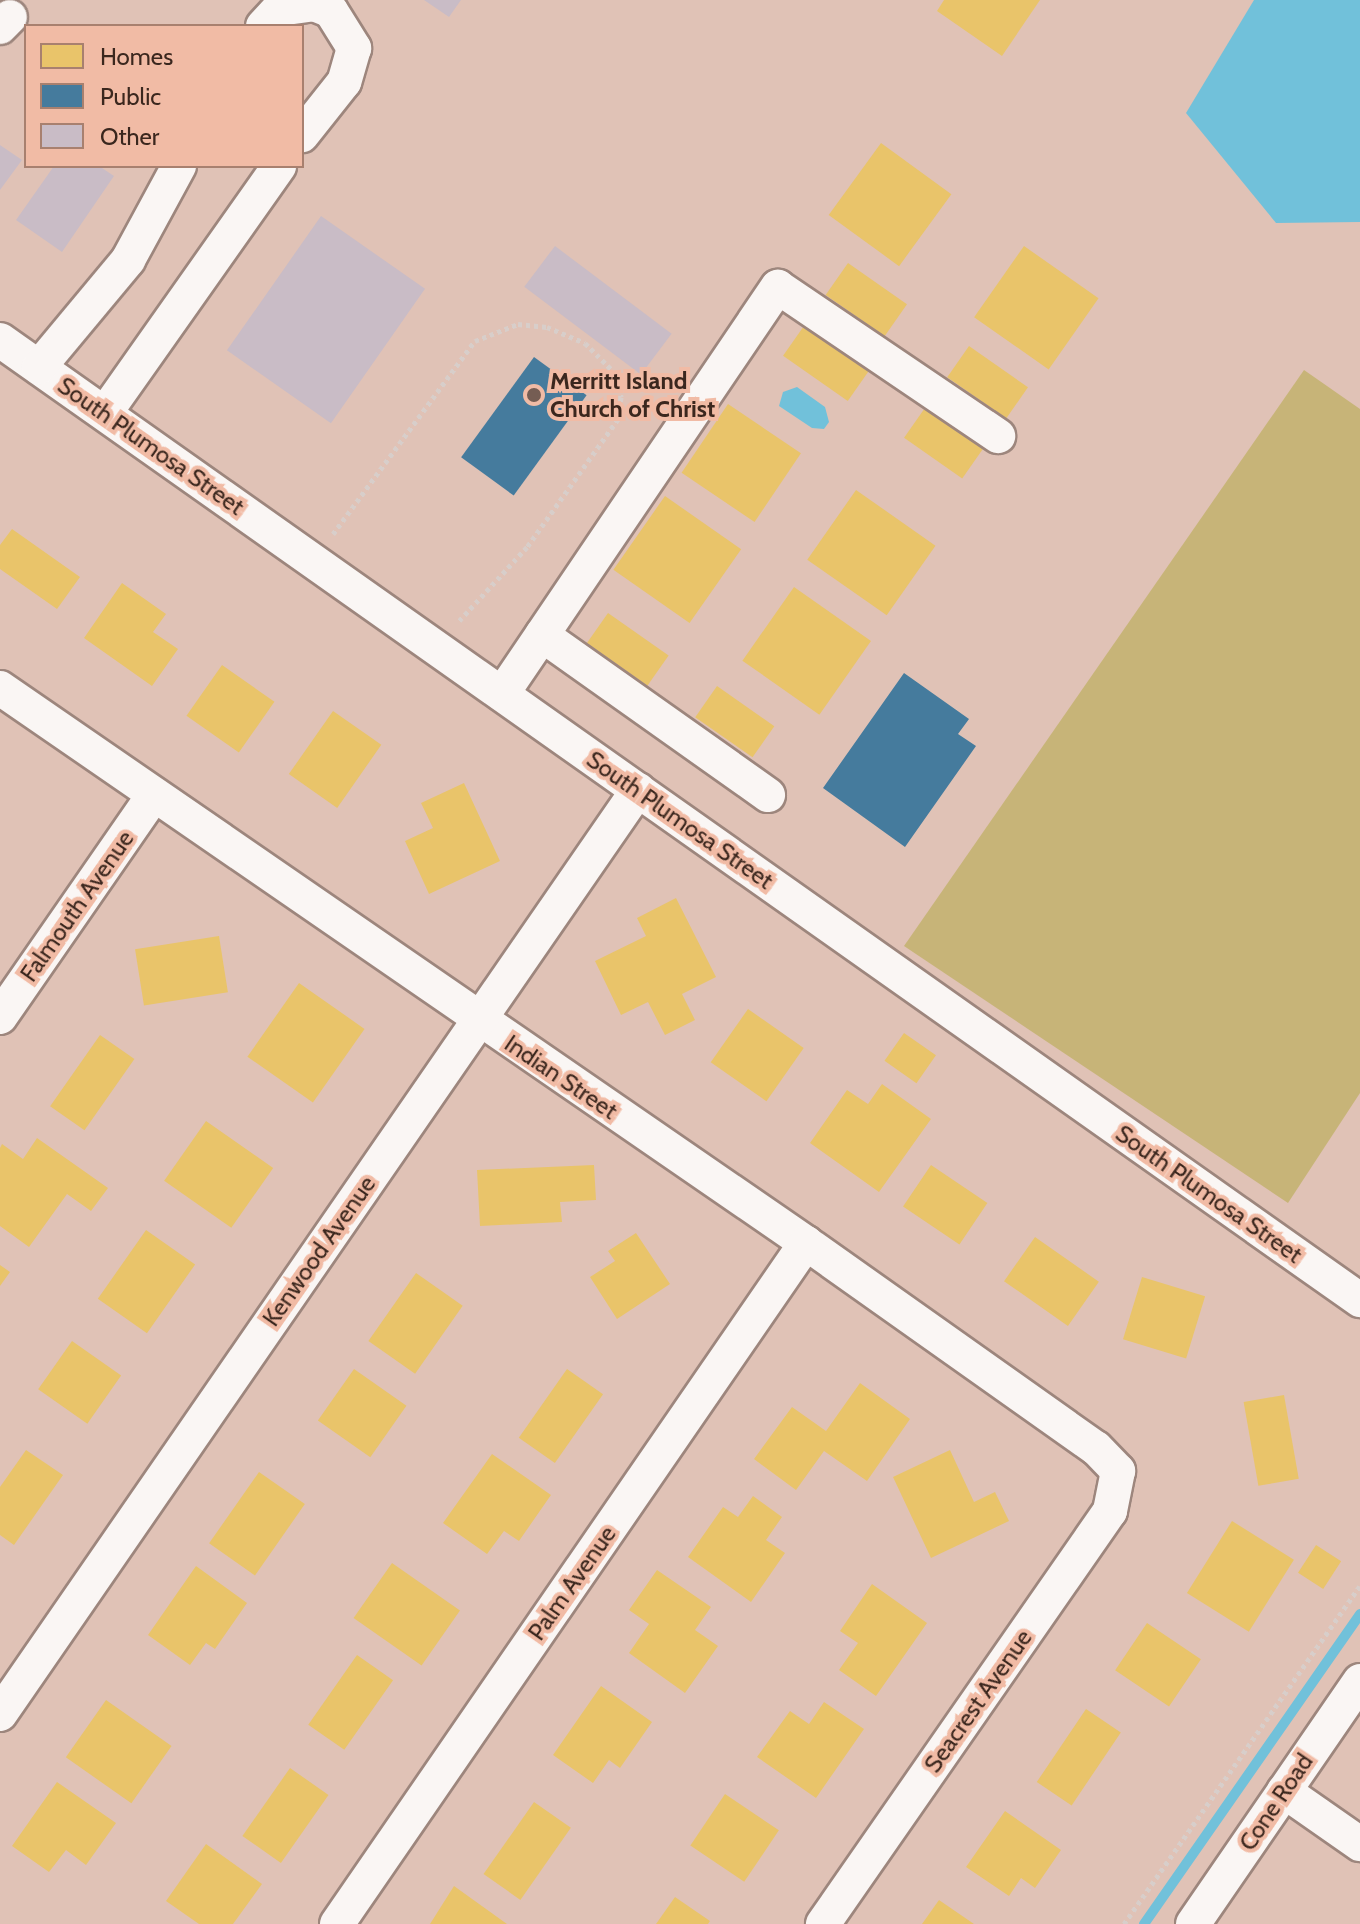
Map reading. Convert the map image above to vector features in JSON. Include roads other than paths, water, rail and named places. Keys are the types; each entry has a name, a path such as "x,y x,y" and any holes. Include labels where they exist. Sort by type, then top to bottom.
{"street":[{"path":"265,24 279,9 314,4 331,11 354,48 344,82 304,132"},
{"path":"39,367 119,273 178,168"},
{"path":"105,413 278,168"},
{"path":"502,694 778,287 998,436"},
{"name":"South Plumosa Street","path":"0,340 1360,1300"},
{"path":"542,635 768,795"},
{"name":"Indian Street","path":"0,688 806,1243 1096,1448 1118,1471"},
{"name":"Kenwood Avenue","path":"0,1714 638,790"},
{"name":"Falmouth Avenue","path":"0,1017 153,796"},
{"name":"Palm Avenue","path":"337,1924 806,1243"},
{"name":"Seacrest Avenue","path":"823,1924 1110,1511 1118,1471"},
{"name":"Cone Road","path":"1193,1924 1360,1681"},
{"path":"1284,1791 1360,1844"}],"water":[{"path":"1254,0 1360,0 1360,222 1276,223 1186,113"},
{"path":"797,387 825,407 829,422 824,429 812,428 779,406 783,392"}],"waterway":[{"path":"1144,1924 1360,1614"}],"place":[{"name":"Merritt Island Church of Christ","path":"534,395"}]}
